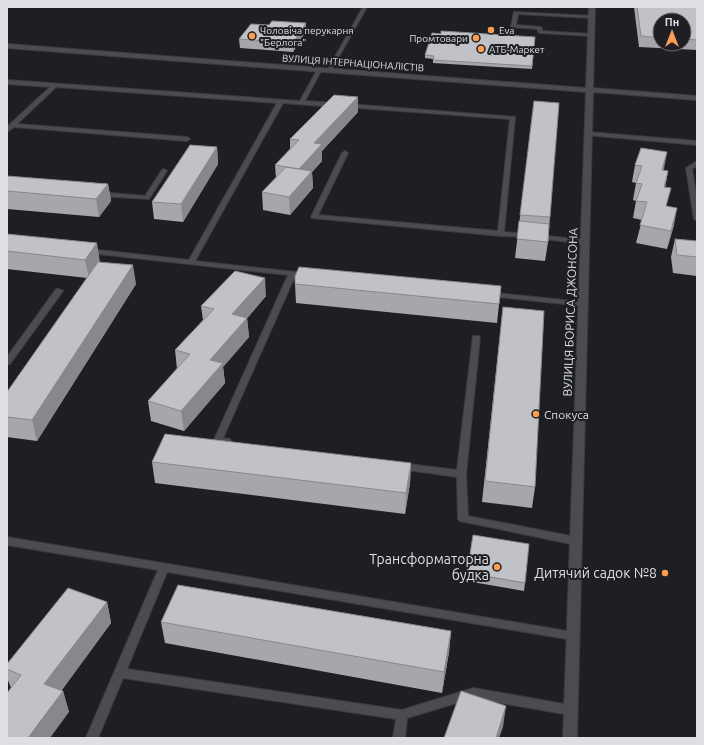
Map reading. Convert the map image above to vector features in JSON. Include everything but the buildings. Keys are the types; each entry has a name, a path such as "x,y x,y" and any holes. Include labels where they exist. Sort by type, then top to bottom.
{"street":[{"name":"ВУЛИЦЯ БОРИСА ДЖОНСОНА","path":"570,738 592,12"},
{"name":"ВУЛИЦЯ ІНТЕРНАЦІОНАЛІСТІВ","path":"7,46 319,71 697,98"}],"lane":[{"path":"329,71 365,7"},
{"path":"591,35 540,32 540,28 513,26 516,13 592,12"},
{"path":"302,102 319,71"},
{"path":"7,82 513,118 501,234"},
{"path":"7,130 54,86"},
{"path":"191,262 281,101"},
{"path":"12,125 187,139"},
{"path":"588,134 697,143"},
{"path":"345,153 314,217 585,242"},
{"path":"697,163 689,168 697,219"},
{"path":"93,194 147,198 164,171"},
{"path":"84,250 296,274 218,440 233,442"},
{"path":"7,362 59,291"},
{"path":"481,293 583,304"},
{"path":"476,338 461,474 463,519 576,541"},
{"path":"390,464 461,474"},
{"path":"7,541 573,636"},
{"path":"92,738 164,568"},
{"path":"119,673 402,715 473,693 570,710"},
{"path":"399,738 402,715"}],"place":[{"name":"Eva","path":"491,30"},
{"name":"Чоловіча перукарня \"Берлога\"","path":"252,36"},
{"name":"Промтовари","path":"476,38"},
{"name":"АТБ-Маркет","path":"481,49"},
{"name":"Спокуса","path":"536,414"},
{"name":"Трансформаторна будка","path":"497,567"},
{"name":"Дитячий садок №8","path":"665,573"}]}
